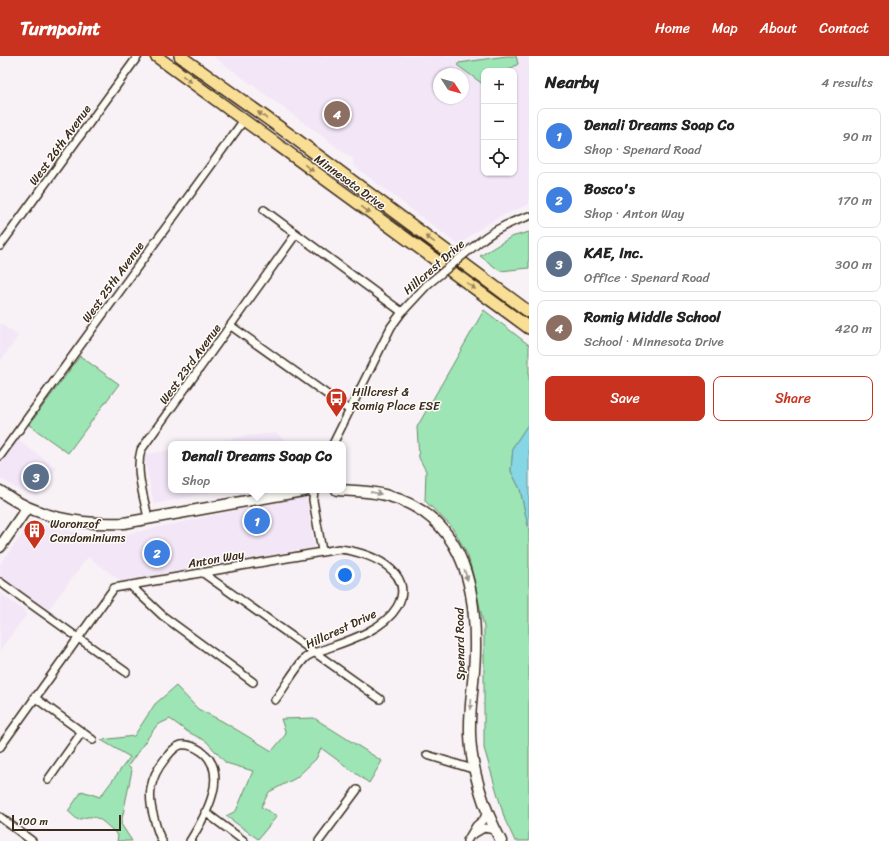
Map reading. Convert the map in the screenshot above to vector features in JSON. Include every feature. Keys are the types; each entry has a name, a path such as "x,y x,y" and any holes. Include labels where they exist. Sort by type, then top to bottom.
{"main road":[{"name":"Minnesota Drive","path":"156,56 529,328"},
{"name":"Minnesota Drive","path":"180,56 293,137 529,312"},
{"path":"0,491 27,508 58,518 86,523 124,523 291,493"},
{"name":"Spenard Road","path":"346,491 371,492 408,503 440,525 454,542 468,580 474,613 475,656 470,734 481,793 495,830 501,841"},
{"path":"0,547 27,508"}],"street":[{"name":"West 26th Avenue","path":"0,246 138,56"},
{"name":"West 25th Avenue","path":"0,456 244,120"},
{"path":"264,210 402,312"},
{"name":"Hillcrest Drive","path":"334,441 380,347 402,312 427,284 486,236 511,222 529,216"},
{"name":"West 23rd Avenue","path":"148,518 140,470 139,458 141,450 296,234"},
{"path":"231,326 349,410"},
{"path":"314,493 322,551"},
{"name":"Hillcrest Drive","path":"275,700 306,657 348,640 385,621 398,606 400,599 399,579 390,567 382,562 347,550 322,551"},
{"name":"Anton Way","path":"77,638 114,588 322,551"},
{"path":"203,573 314,654 380,699"},
{"path":"0,582 126,672"},
{"path":"130,585 163,616 253,682"},
{"path":"0,747 77,638"},
{"path":"34,697 93,740"},
{"path":"48,780 82,732"},
{"path":"162,841 151,810 150,789 156,772 171,752 178,746 185,745 193,746 204,753 213,763 216,775 216,784 205,812 190,841"},
{"path":"427,755 476,770"},
{"path":"319,841 357,790"},
{"path":"468,839 476,826 484,819 487,810"},
{"path":"205,812 244,841"},
{"path":"0,817 32,841"},
{"path":"468,839 484,828 495,830"}],"shaded area":[{"path":"213,56 529,56 529,204 499,217 473,233 460,246 354,166 353,159"},
{"path":"0,323 18,336 0,362"},
{"path":"276,433 286,441 218,441"},
{"path":"16,439 57,468 37,495 17,489 0,478 0,461"},
{"path":"168,451 168,493 207,493 154,504 144,455"},
{"path":"301,497 307,501 314,547 121,581 88,557 48,610 0,575 0,564 27,528 33,523 83,534 127,534"},
{"path":"0,593 26,612 26,615 0,650"}],"green space":[{"path":"506,56 516,56 518,64 512,68 481,68 481,83 469,74 469,68 461,68 457,65 459,63"},
{"path":"529,232 529,268 500,271 480,256 511,237"},
{"path":"484,310 529,345 529,423 513,447 511,471 520,489 529,530 529,841 515,841 505,820 484,748 484,627 468,556 451,526 425,501 426,471 419,458 417,427"},
{"path":"80,356 119,384 68,453 29,425"},
{"path":"176,686 198,709 222,721 272,751 286,734 281,719 314,718 382,761 369,783 321,748 316,759 296,778 269,792 261,807 277,816 258,839 226,816 236,811 253,771 226,763 206,741 188,732 170,719 157,725 128,766 132,770 121,824 132,841 117,841 118,835 100,820 95,818 91,817 78,820 68,811 82,791 100,797 130,757 101,740 134,736 155,704"}],"water":[{"path":"529,423 529,530 520,489 511,471 513,447"}],"place":[{"name":"Romig Middle School","path":"337,114"},
{"name":"Hillcrest & Romig Place ESE","path":"337,418"},
{"name":"KAE, Inc.","path":"36,477"},
{"name":"Denali Dreams Soap Co","path":"257,521"},
{"name":"Woronzof Condominiums","path":"35,550"},
{"name":"Bosco's","path":"157,553"}]}
